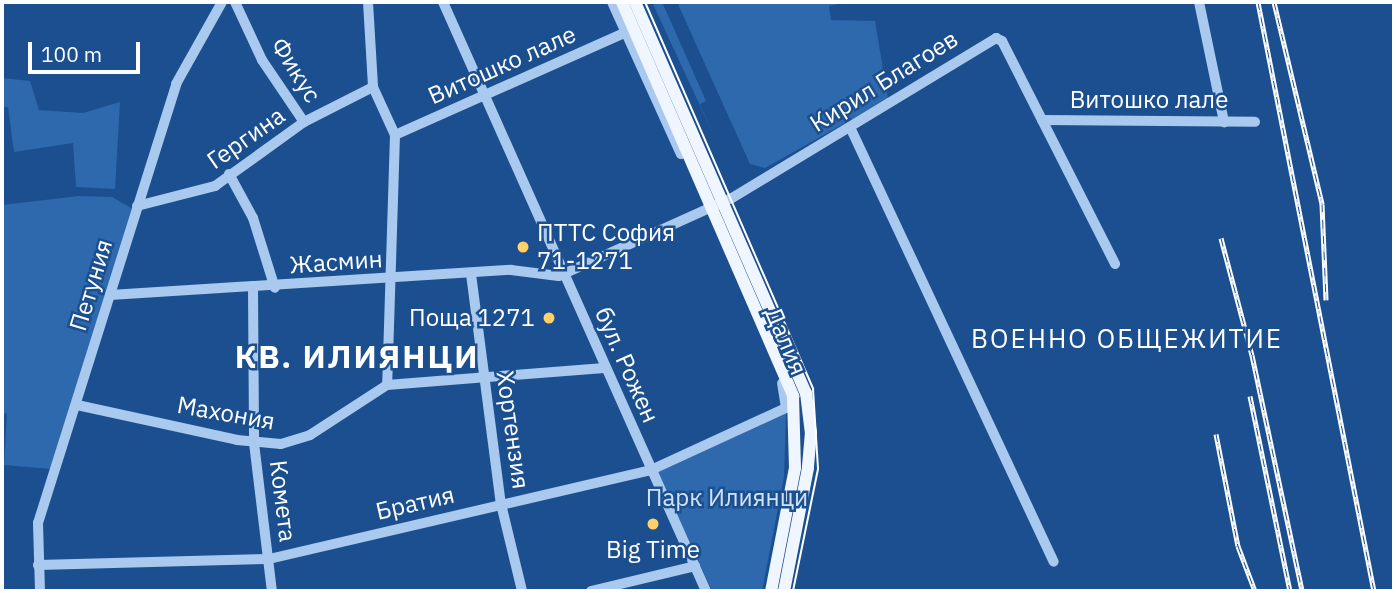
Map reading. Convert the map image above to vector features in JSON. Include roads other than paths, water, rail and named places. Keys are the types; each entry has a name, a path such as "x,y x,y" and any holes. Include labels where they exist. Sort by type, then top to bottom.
{"main road":[{"path":"622,2 672,124 718,205 792,355 808,404 808,468 784,591"},
{"path":"635,2 718,205 745,290 788,378 797,418 795,468 771,591"}],"street":[{"name":"Петуния","path":"40,591 38,523 176,84 222,2"},
{"name":"Фикус","path":"235,2 262,60 304,122"},
{"path":"368,2 373,87 396,135 387,385"},
{"name":"бул. Рожен","path":"443,2 604,368 706,591"},
{"path":"612,2 672,124 681,154"},
{"path":"1199,2 1224,122"},
{"name":"Витошко лале","path":"396,135 626,32"},
{"name":"Кирил Благоев","path":"564,274 718,205 996,38 1002,41 1115,264"},
{"name":"Гергина","path":"137,206 207,190 304,122 373,87"},
{"name":"Витошко лале","path":"1042,120 1255,122"},
{"path":"850,127 1054,562"},
{"path":"229,174 253,218 275,288"},
{"name":"Далия","path":"731,266 745,290 777,369 786,408"},
{"name":"Жасмин","path":"110,295 275,288 510,270 552,278 564,274"},
{"name":"Хортензия","path":"471,274 501,504 522,591"},
{"name":"Комета","path":"253,289 254,443 272,591"},
{"name":"Махония","path":"77,405 254,443 300,440 387,385 604,368"},
{"name":"Братия","path":"38,565 269,559 651,470 786,408"},
{"path":"591,591 695,566"}],"tram line":[{"path":"645,2 813,389 818,469 793,591"}],"railway":[{"path":"1258,2 1374,591"},
{"path":"1274,2 1322,204 1326,300"},
{"path":"1221,238 1252,355 1302,591"},
{"path":"1250,396 1290,591"},
{"path":"1216,434 1238,546 1255,591"}],"place":[{"name":"ПТТС София 71-1271","path":"523,247"},
{"name":"Поща 1271","path":"549,318"},
{"name":"Big Time","path":"653,524"}],"district":[{"name":"ВОЕННО ОБЩЕЖИТИЕ","path":"1127,339"},
{"name":"КВ. ИЛИЯНЦИ","path":"357,356"}],"park label":[{"name":"Парк Илиянци","path":"727,498"}]}
